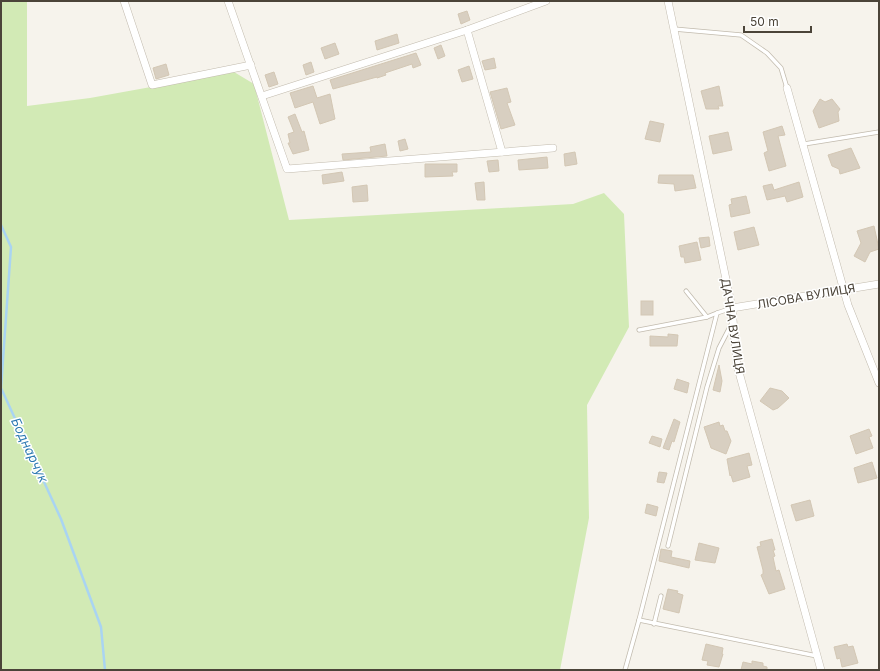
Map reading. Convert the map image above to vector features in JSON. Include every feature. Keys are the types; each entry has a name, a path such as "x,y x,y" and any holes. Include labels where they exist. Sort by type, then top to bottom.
{"street":[{"path":"228,1 287,169 553,148"},
{"path":"262,96 467,30 546,1"},
{"name":"ДАЧНА ВУЛИЦЯ","path":"668,1 732,308 737,365 821,670"},
{"path":"124,2 152,85 251,66"},
{"path":"467,30 502,152"},
{"path":"787,88 845,289 848,305 879,383"},
{"name":"ЛІСОВА ВУЛИЦЯ","path":"732,308 879,284"}],"lane":[{"path":"674,29 741,35 772,58 781,68 787,88"},
{"path":"804,144 879,132"},
{"path":"686,291 707,316"},
{"path":"639,330 717,314 732,308"},
{"path":"625,670 717,314"},
{"path":"668,546 707,387 719,348 734,320"},
{"path":"654,624 661,596"},
{"path":"639,620 817,656"}],"green space":[{"path":"1,1 27,1 27,106 90,98 234,72 254,84 289,220 573,204 604,193 624,214 629,327 587,405 589,518 560,670 1,670"}],"building":[{"path":"467,11 470,20 461,24 458,14"},
{"path":"397,34 399,43 377,50 375,41"},
{"path":"335,43 339,54 325,59 321,48"},
{"path":"441,45 445,56 438,59 434,48"},
{"path":"416,53 421,65 413,68 412,64 385,73 386,75 377,78 333,89 330,80"},
{"path":"494,58 496,68 485,70 482,61"},
{"path":"311,62 314,72 306,75 303,65"},
{"path":"166,64 169,75 156,79 153,68"},
{"path":"469,66 473,79 462,82 458,70"},
{"path":"274,72 278,84 269,87 265,75"},
{"path":"313,86 317,98 330,94 335,119 320,124 313,102 295,108 290,93"},
{"path":"719,86 723,106 718,106 719,109 706,109 701,91"},
{"path":"507,88 511,102 507,103 515,125 501,129 490,92"},
{"path":"820,99 825,102 832,99 840,109 838,112 839,121 819,128 813,111"},
{"path":"295,114 302,132 304,131 309,150 293,154 288,143 290,143 288,134 294,132 288,117"},
{"path":"650,121 664,124 660,142 645,139"},
{"path":"782,126 785,135 778,136 786,166 769,171 764,153 768,151 763,132"},
{"path":"728,132 732,150 713,154 709,136"},
{"path":"405,139 408,149 400,151 398,141"},
{"path":"385,144 387,156 343,160 342,154 371,152 370,147"},
{"path":"851,148 860,168 840,174 839,169 832,166 828,155"},
{"path":"575,152 577,164 565,166 564,154"},
{"path":"547,157 548,168 519,170 518,160"},
{"path":"498,160 499,171 489,172 487,161"},
{"path":"425,164 457,164 457,172 452,172 453,176 425,177"},
{"path":"342,172 344,181 323,184 322,175"},
{"path":"659,175 693,175 696,188 675,191 674,184 658,183"},
{"path":"484,182 485,200 477,200 475,183"},
{"path":"799,182 803,197 787,202 785,196 767,200 763,186 772,184 774,190"},
{"path":"367,185 368,201 353,202 352,187"},
{"path":"746,196 750,213 731,217 729,205 732,204 731,199"},
{"path":"874,226 879,249 870,252 865,262 854,256 861,243 857,231"},
{"path":"754,227 759,245 738,250 734,232"},
{"path":"709,237 710,246 701,248 699,238"},
{"path":"697,242 701,260 685,263 684,257 681,257 679,246"},
{"path":"641,301 653,301 653,315 641,315"},
{"path":"668,334 678,335 677,346 650,346 650,336 668,337"},
{"path":"719,365 722,381 720,392 713,390"},
{"path":"677,379 689,383 687,393 674,389"},
{"path":"770,388 782,391 789,398 778,408 773,410 760,401"},
{"path":"674,419 680,422 674,442 672,441 669,450 663,448"},
{"path":"719,422 720,426 723,425 725,431 727,431 731,441 726,454 711,448 704,427"},
{"path":"869,429 872,436 869,437 873,448 856,454 850,436"},
{"path":"652,436 662,439 660,447 649,443"},
{"path":"749,453 752,465 747,466 750,477 733,482 731,475 730,476 727,459"},
{"path":"872,462 877,478 858,483 854,468"},
{"path":"659,472 667,473 664,483 657,482"},
{"path":"810,500 814,516 796,521 791,505"},
{"path":"647,504 658,507 656,516 645,513"},
{"path":"772,539 775,550 773,550 775,556 773,557 776,571 779,570 785,589 769,594 761,575 763,574 763,570 757,547 761,546 760,542"},
{"path":"699,543 719,548 715,563 695,560"},
{"path":"661,549 672,551 671,557 690,561 689,568 659,561"},
{"path":"668,589 678,591 677,593 683,595 679,613 663,609"},
{"path":"706,644 723,648 723,654 719,667 707,665 708,661 702,660"},
{"path":"847,644 848,647 853,646 858,663 842,667 840,658 837,659 834,647"},
{"path":"752,661 763,663 763,666 767,667 767,670 741,670 743,662 752,664"}],"waterway":[{"name":"Боднарчук","path":"1,225 11,247 1,388 61,519 101,627 105,670"}]}
